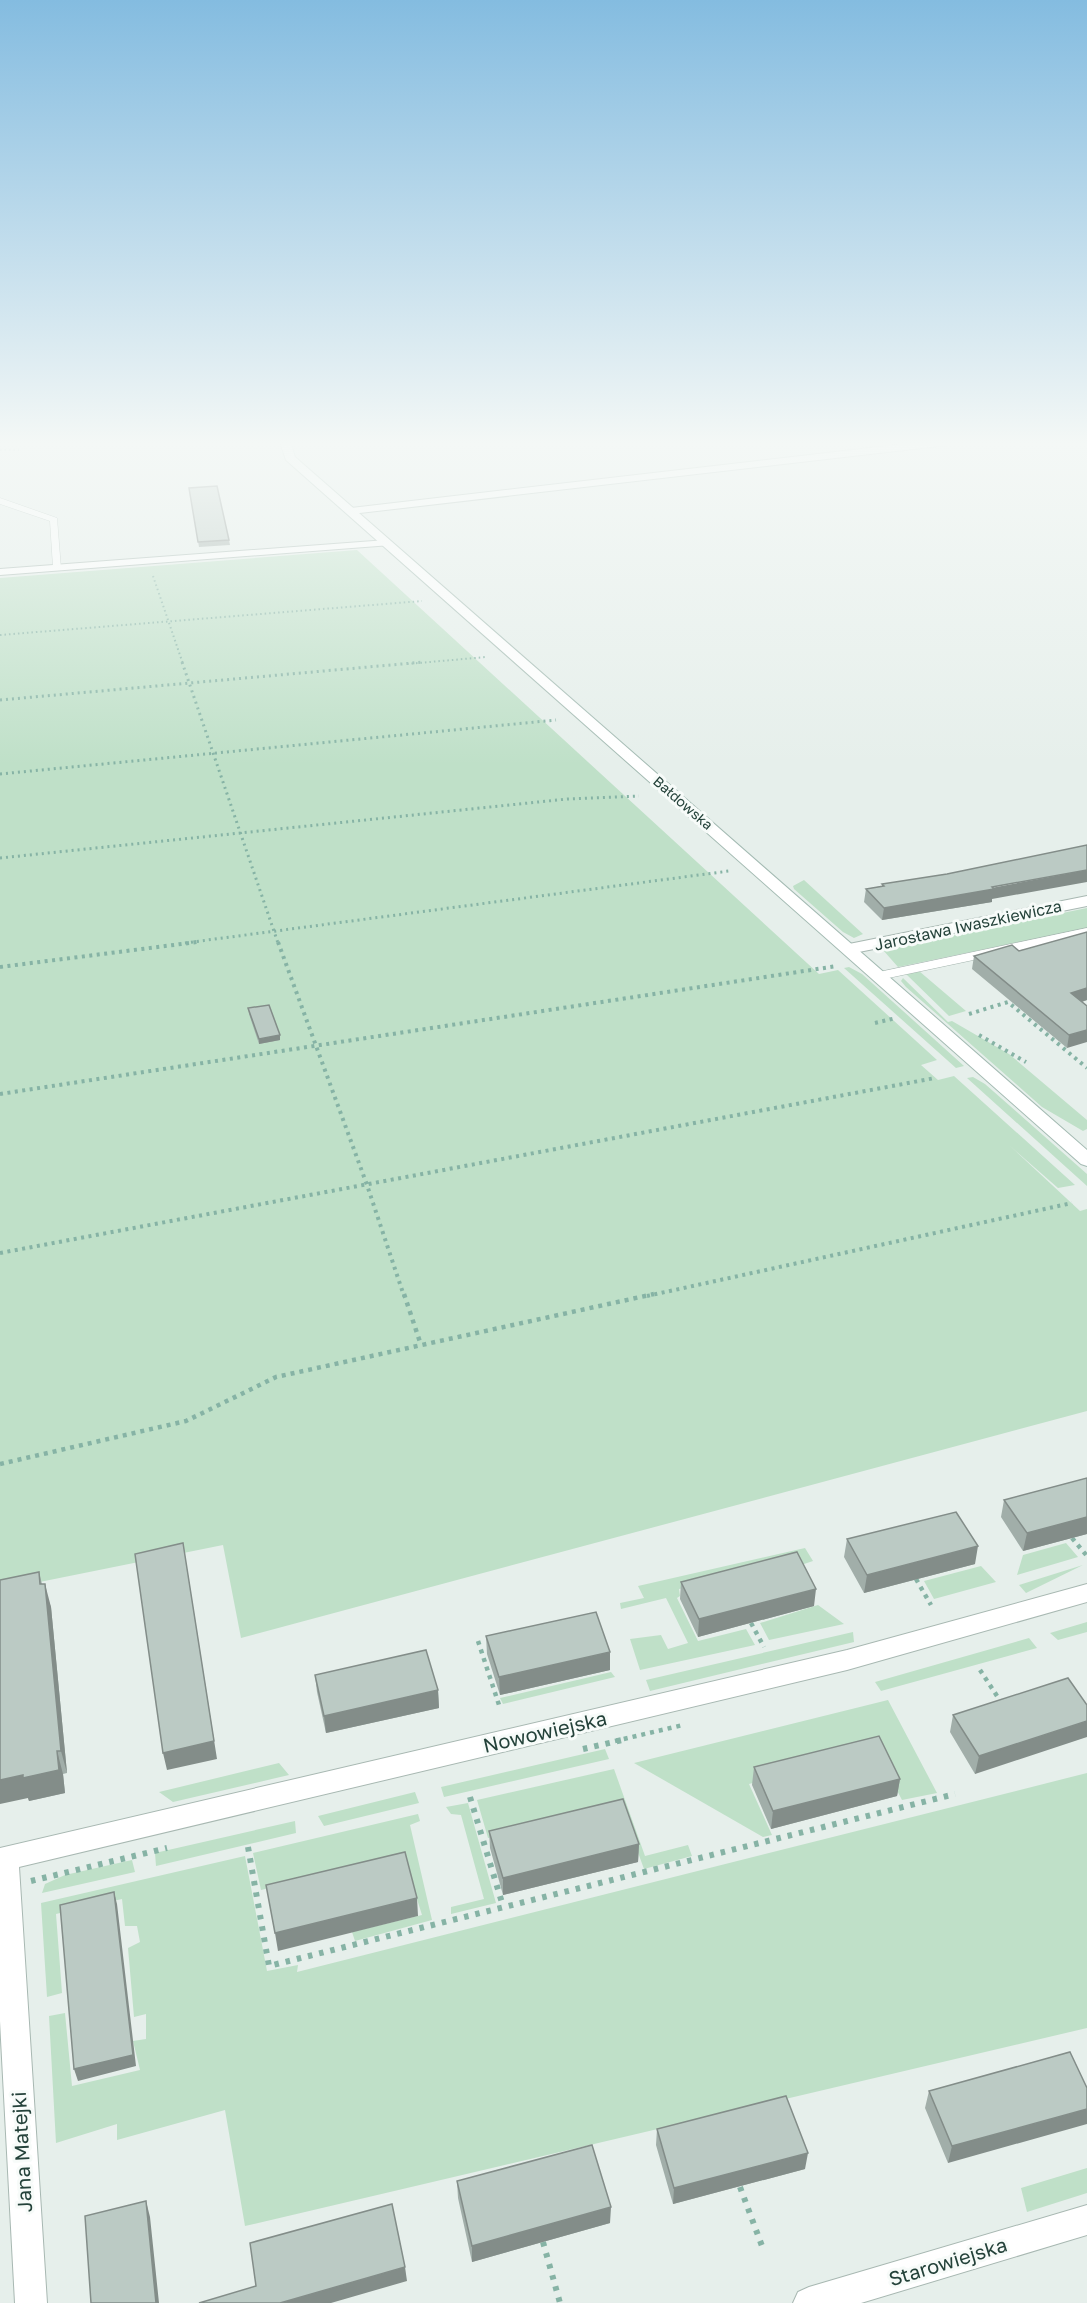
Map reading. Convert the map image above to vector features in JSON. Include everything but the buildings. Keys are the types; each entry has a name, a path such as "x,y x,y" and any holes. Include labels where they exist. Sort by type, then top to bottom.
{"street":[{"path":"0,572 298,549"},
{"name":"Bałdowska","path":"394,549 1087,1160"},
{"name":"Jarosława Iwaszkiewicza","path":"849,950 1087,901"},
{"name":"Nowowiejska","path":"3,1859 847,1660 1087,1593"},
{"name":"Jana Matejki","path":"3,1859 31,2303"},
{"name":"Starowiejska","path":"822,2301 1087,2220"}],"lane":[{"path":"57,549 58,567"},
{"path":"879,976 1087,932"}],"path":[{"path":"149,567 274,932 367,1185 421,1345"},
{"path":"0,635 422,601"},
{"path":"0,700 486,657"},
{"path":"0,774 556,720"},
{"path":"0,858 567,799 639,796"},
{"path":"0,967 733,870"},
{"path":"0,1094 837,966"},
{"path":"969,1014 1008,1002 1087,1068"},
{"path":"875,1023 896,1018"},
{"path":"978,1035 1026,1062"},
{"path":"1080,1062 1087,1060"},
{"path":"0,1253 935,1078"},
{"path":"0,1464 186,1421 276,1377 1071,1203"},
{"path":"1072,1538 1087,1556"},
{"path":"915,1579 931,1605"},
{"path":"751,1623 764,1647"},
{"path":"478,1641 500,1708"},
{"path":"980,1670 1006,1711"},
{"path":"248,1847 269,1966 956,1794"},
{"path":"470,1797 503,1906"},
{"path":"740,2187 762,2246"},
{"path":"543,2242 560,2303"}],"green space":[{"path":"357,550 819,974 838,970 937,1060 921,1065 938,1080 954,1076 1075,1185 1058,1188 1009,1145 1080,1211 1087,1209 1087,1411 241,1638 223,1545 0,1590 0,578"},
{"path":"804,880 863,934 854,938 843,932 794,889 793,886"},
{"path":"1087,908 1087,928 898,967 883,950"},
{"path":"849,967 862,974 964,1066 956,1068 844,968"},
{"path":"919,971 966,1011 949,1016 906,974"},
{"path":"903,978 948,1022 952,1021 1009,1054 1087,1120 1087,1129 1083,1131 1042,1107 906,987 901,981"},
{"path":"973,1077 985,1084 1087,1174 1087,1186 967,1078"},
{"path":"1066,1543 1078,1557 1017,1575 1023,1555"},
{"path":"805,1548 813,1561 792,1568 679,1589 680,1596 677,1598 698,1641 746,1629 755,1645 640,1670 630,1639 661,1635 668,1649 688,1643 666,1598 621,1609 620,1603 644,1598 638,1586"},
{"path":"1083,1565 1026,1593 1019,1585"},
{"path":"981,1566 996,1582 934,1599 924,1581"},
{"path":"818,1605 844,1624 769,1640 760,1623"},
{"path":"1087,1622 1087,1632 1058,1640 1050,1633"},
{"path":"853,1632 854,1642 650,1691 646,1680"},
{"path":"1029,1638 1037,1648 881,1691 875,1682"},
{"path":"611,1672 615,1677 503,1704 500,1698"},
{"path":"888,1700 937,1793 902,1800 876,1750 749,1784 772,1835 763,1837 634,1763"},
{"path":"605,1749 609,1759 444,1797 441,1787"},
{"path":"279,1763 289,1775 173,1802 159,1792"},
{"path":"614,1769 645,1856 688,1845 692,1856 644,1869 624,1814 488,1838 477,1800"},
{"path":"1087,1773 1087,2028 245,2226 225,2110 117,2140 117,2124 56,2143 49,2016 65,2013 72,2086 140,2070 133,2041 146,2039 146,2014 134,2017 128,1948 140,1942 137,1926 125,1926 122,1899 56,1914 62,1993 47,1997 41,1903 245,1856 267,1971 298,1965 297,1972"},
{"path":"415,1792 419,1803 324,1826 318,1816"},
{"path":"468,1803 496,1903 451,1914 451,1907 484,1899 461,1815 451,1814 446,1807"},
{"path":"418,1814 420,1821 410,1825 432,1920 355,1941 352,1932 422,1915 403,1855 261,1890 253,1853"},
{"path":"295,1821 296,1833 156,1866 155,1853"},
{"path":"132,1860 135,1872 42,1893 45,1884 65,1875"},
{"path":"1087,2168 1087,2193 1027,2212 1021,2188"}]}
